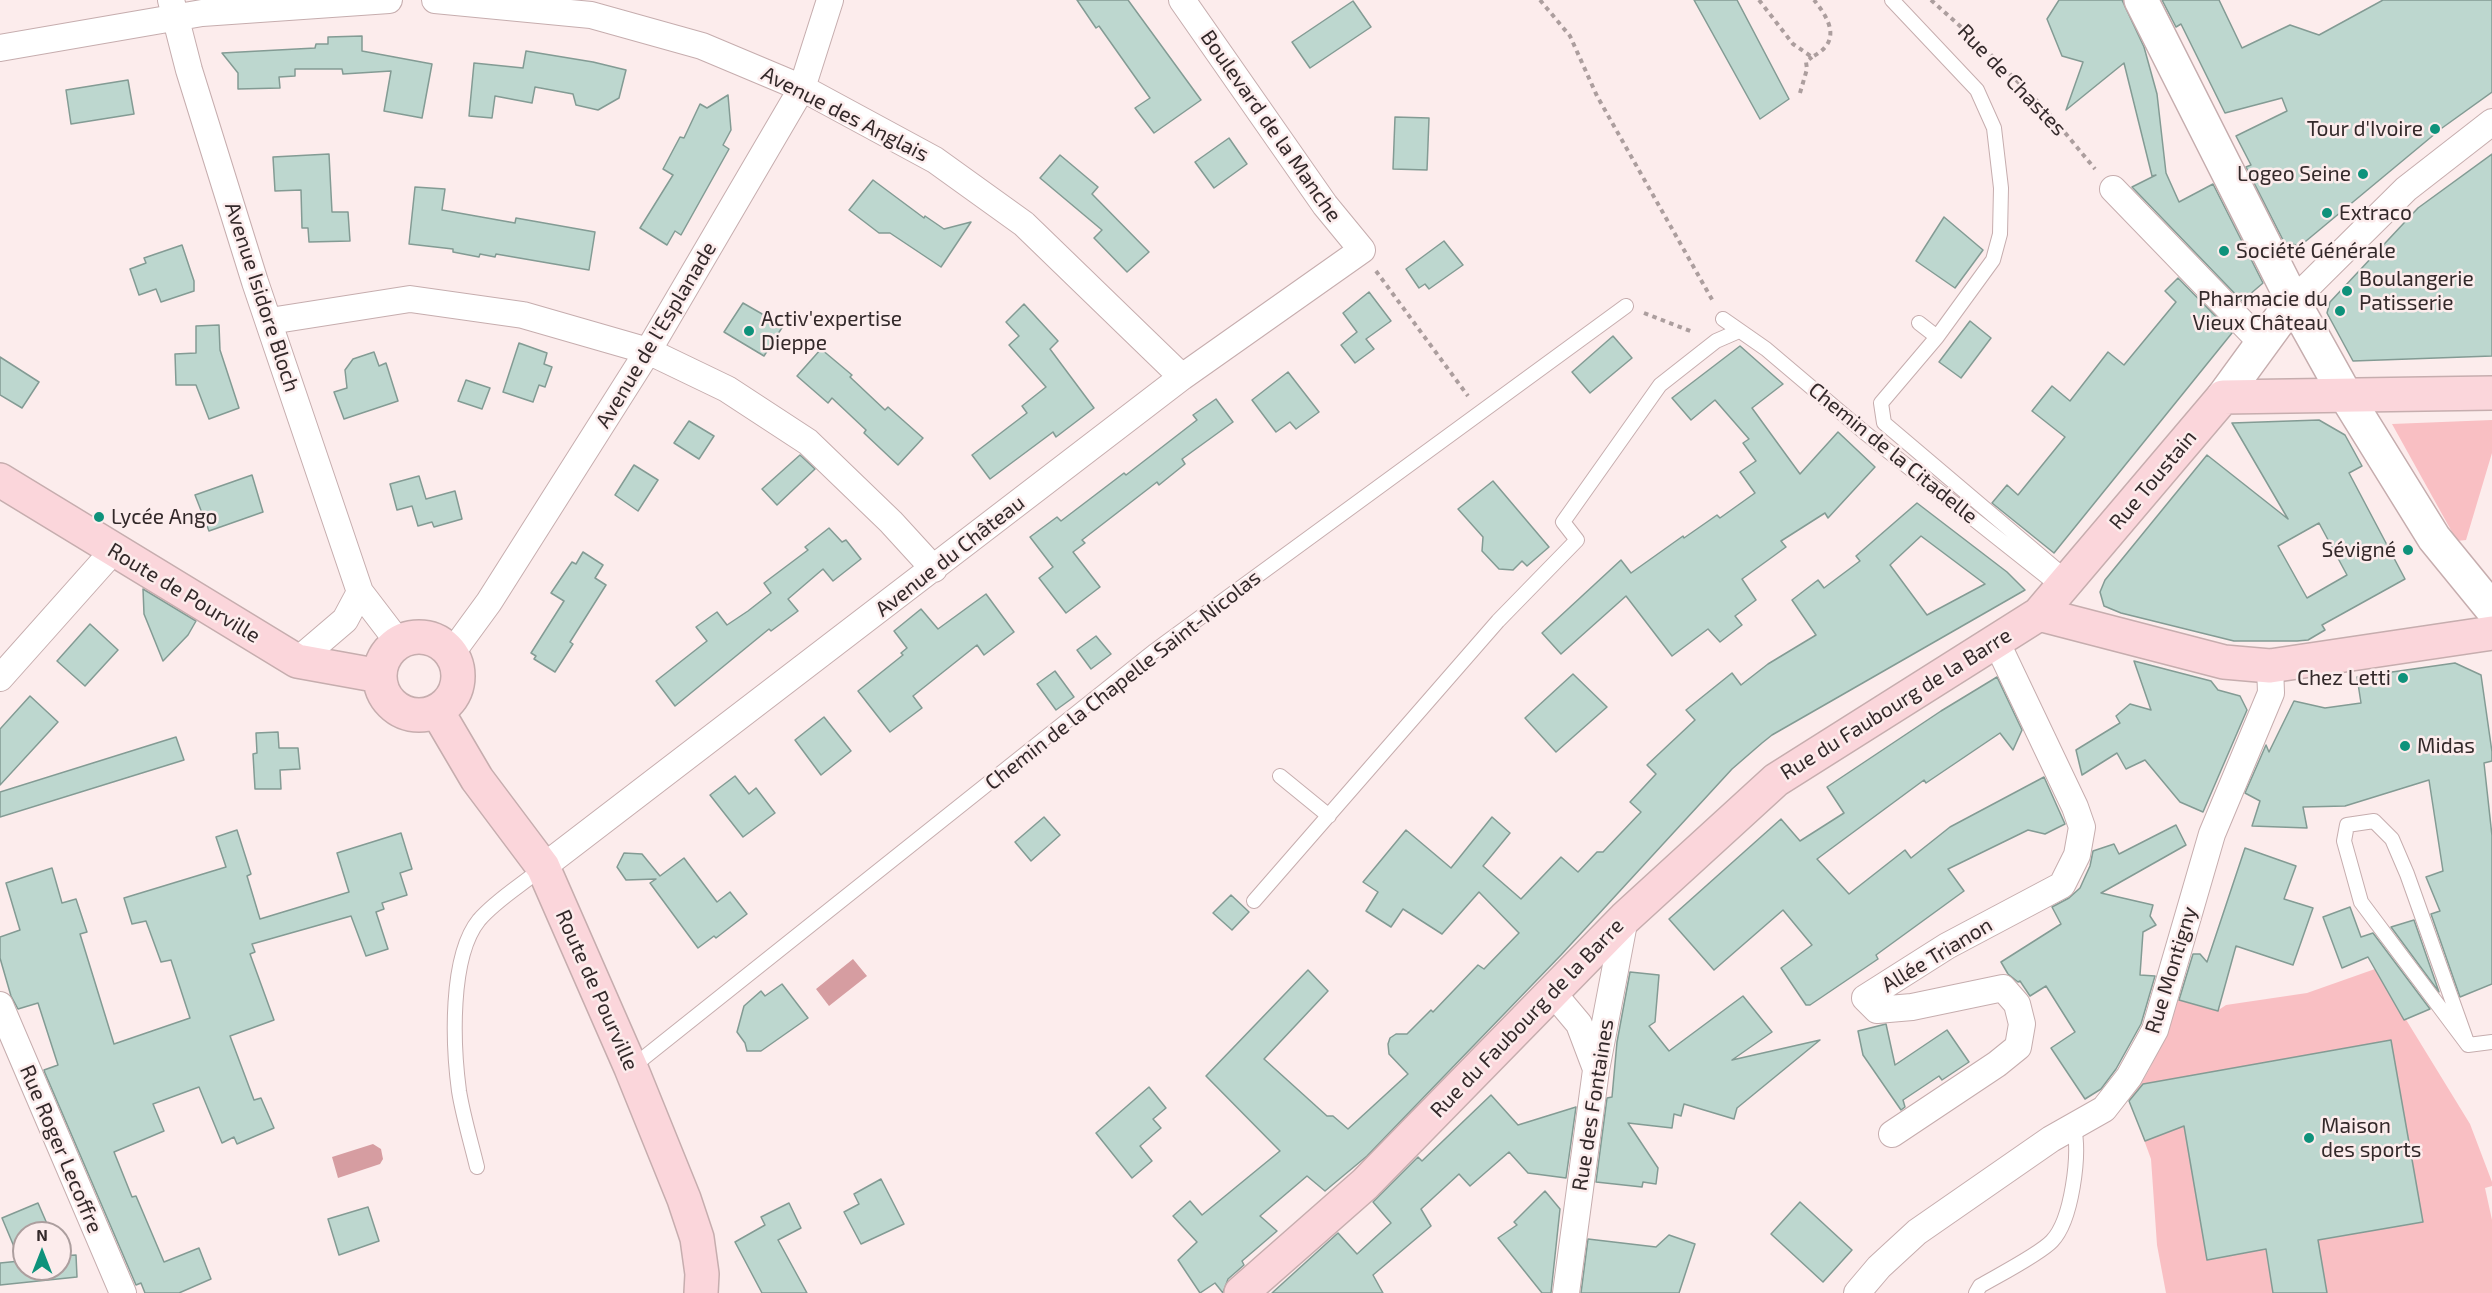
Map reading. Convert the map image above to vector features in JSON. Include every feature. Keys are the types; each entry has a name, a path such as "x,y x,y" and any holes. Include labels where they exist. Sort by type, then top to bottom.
{"main road":[{"path":"2223,397 2492,393"},
{"name":"Rue Toustain","path":"2039,614 2066,585 2223,397"},
{"name":"Route de Pourville","path":"0,480 297,661 380,676"},
{"path":"2039,614 2224,662 2270,666 2492,633"},
{"name":"Rue du Faubourg de la Barre","path":"1241,1293 1365,1184 1625,918 1776,780 1836,739 2039,614"},
{"path":"410,638 433,640 451,654 458,679 454,692 437,711 411,714 399,709 389,701 380,676 382,663 389,651 399,643 410,638"},
{"name":"Route de Pourville","path":"437,711 477,779 543,867 631,1068 697,1238 702,1274 701,1293"}],"street":[{"path":"0,48 173,9 389,0"},
{"name":"Avenue des Anglais","path":"435,0 591,15 702,46 802,88 935,160 1024,224 1182,377"},
{"name":"Avenue de l'Esplanade","path":"451,654 489,602 648,351 802,88 830,0"},
{"name":"Boulevard de la Manche","path":"1182,0 1325,205 1362,250"},
{"path":"2141,0 2292,302 2346,396 2434,538 2492,609"},
{"name":"Avenue Isidore Bloch","path":"173,9 255,282 360,592 399,643"},
{"path":"2292,302 2406,189 2492,122"},
{"path":"2113,189 2262,342"},
{"name":"Avenue du Château","path":"543,867 1182,377 1362,250"},
{"path":"270,321 410,298 523,315 648,351 727,389 808,442 891,522 934,569"},
{"name":"Rue Toustain","path":"2223,397 2292,302"},
{"path":"0,678 114,549"},
{"path":"297,661 345,620 360,592"},
{"name":"Allée Trianon","path":"1892,1134 1997,1064 2018,1047 2022,1024 2017,1004 2003,988 1912,1007 1877,1010 1865,998 1947,946 2062,885 2077,855 2082,827 2075,807 1996,641"},
{"name":"Rue Montigny","path":"1857,1293 1879,1267 1917,1232 2051,1139 2104,1109 2139,1061 2155,1030 2211,834 2271,693 2270,666"},
{"name":"Rue des Fontaines","path":"1566,1293 1596,1070 1625,918"},
{"path":"1553,993 1579,1024 1596,1070"},
{"name":"Rue Roger Lecoffre","path":"0,1005 123,1293"}],"lane":[{"path":"1892,0 1977,90 1994,128 2001,188 2000,234 1993,260 1936,337 1881,403 1884,423 2066,585"},
{"name":"Chemin de la Chapelle Saint-Nicolas","path":"631,1068 1152,652 1626,306"},
{"name":"Chemin de la Citadelle","path":"1723,319 1766,349 1864,432 2066,585"},
{"path":"1918,323 1936,337"},
{"path":"1254,901 1498,621 1577,540 1563,522 1660,385 1716,341 1739,331"},
{"path":"1280,776 1329,816"},
{"path":"2374,821 2391,839 2407,874 2468,1045 2361,902 2344,841 2346,825 2374,821"},
{"path":"477,1167 459,1090 457,987 466,943 478,922 496,902 543,867"},
{"path":"2468,1045 2492,1042"},
{"path":"1976,1293 1980,1287 2052,1241 2062,1224 2072,1185 2078,1144 2074,1128"}],"path":[{"path":"1540,0 1570,36 1597,96 1723,319"},
{"path":"1759,0 1792,44 1812,57"},
{"path":"1800,93 1807,69 1806,62 1822,51 1831,31 1829,23 1814,0"},
{"name":"Rue de Chastes","path":"1931,0 1981,45 2047,111 2091,164"},
{"path":"1362,250 1481,413"},
{"path":"1626,306 1702,336"}],"shaded area":[{"path":"2492,420 2492,453 2466,540 2457,541 2392,424"},
{"path":"853,959 867,976 829,1006 816,989"},
{"name":"Maison des sports","path":"2375,969 2470,1124 2492,1182 2492,1186 2485,1188 2492,1220 2492,1293 2166,1293 2157,1245 2151,1159 2129,1099 2152,1064 2163,1039 2175,999 2217,1011 2226,1005 2307,993"},
{"path":"373,1144 381,1149 383,1159 380,1164 338,1178 332,1157"}],"building":[{"path":"1077,0 1128,0 1201,100 1154,133 1135,108 1150,98 1099,26 1096,28"},
{"path":"1694,0 1737,0 1789,99 1760,119"},
{"path":"2059,0 2122,0 2144,47 2157,94 2166,173 2179,202 2213,184 2263,283 2242,301 2132,187 2156,175 2152,176 2124,63 2066,110 2083,62 2062,56 2047,19"},
{"path":"2162,0 2219,0 2242,48 2290,25 2319,35 2383,0 2492,0 2492,92 2442,128 2300,246 2284,242 2246,167 2251,165 2236,136 2287,111 2282,98 2225,113 2181,24 2176,27"},
{"path":"1353,1 1371,27 1310,68 1292,42"},
{"path":"362,36 362,51 432,64 422,118 384,111 391,71 343,74 342,69 295,69 295,76 279,77 280,88 238,89 238,73 222,53 315,48 316,44 328,44 328,37"},
{"path":"526,51 626,70 619,98 598,110 576,105 573,94 535,87 532,103 495,96 492,118 469,116 474,63 523,68"},
{"path":"128,80 134,114 71,124 66,90"},
{"path":"728,95 731,130 723,145 729,149 681,235 675,231 667,245 640,228 673,175 663,169 680,137 684,138 700,104 707,108"},
{"path":"1395,117 1429,118 1427,170 1393,169"},
{"path":"1229,138 1247,164 1214,188 1195,162"},
{"path":"329,154 332,212 348,212 350,241 309,242 308,228 302,228 301,190 275,191 273,157"},
{"path":"2492,154 2492,356 2353,361 2327,313 2330,302 2418,208"},
{"path":"1060,155 1098,187 1092,194 1149,252 1127,272 1094,238 1102,230 1040,178"},
{"path":"873,180 924,218 925,216 944,229 971,222 941,267 890,233 879,233 849,210"},
{"path":"415,187 445,189 442,210 515,223 516,218 595,232 589,270 496,254 495,257 480,254 479,257 453,252 453,249 409,244"},
{"path":"1944,217 1983,250 1955,288 1916,261"},
{"path":"1444,241 1463,265 1429,289 1425,284 1419,288 1406,269"},
{"path":"182,245 194,281 194,291 161,302 156,289 139,295 130,269 146,263 144,258"},
{"path":"2178,278 2232,333 2054,553 1992,503 2007,485 2018,495 2065,437 2032,411 2052,386 2070,401 2108,352 2124,365 2176,302 2165,291"},
{"path":"1369,292 1391,321 1366,339 1374,349 1355,363 1341,345 1357,332 1343,313"},
{"path":"743,303 783,326 764,356 724,332"},
{"path":"1024,304 1058,341 1050,349 1094,408 1056,437 1053,432 990,479 972,455 1027,413 1022,406 1046,387 1009,345 1019,336 1006,322"},
{"path":"1970,321 1991,338 1961,378 1939,362"},
{"path":"219,325 220,350 239,408 209,419 196,385 176,385 175,354 196,353 196,326"},
{"path":"1613,336 1632,358 1590,393 1572,372"},
{"path":"519,343 547,353 544,364 552,367 545,387 539,385 533,402 503,392"},
{"path":"1740,346 1783,384 1752,408 1800,474 1838,432 1875,467 1828,518 1825,513 1781,541 1786,547 1742,579 1756,600 1735,616 1742,625 1720,642 1708,629 1672,656 1626,596 1561,654 1542,633 1621,560 1631,573 1683,536 1684,538 1717,515 1720,518 1755,493 1740,472 1756,461 1743,443 1749,439 1715,400 1691,420 1672,398"},
{"path":"821,349 852,375 850,377 885,410 888,407 923,438 898,465 832,398 828,403 797,376"},
{"path":"374,352 379,366 386,363 398,401 344,419 334,392 347,388 345,370 353,359"},
{"path":"0,357 39,382 22,408 0,395"},
{"path":"1288,372 1319,412 1296,429 1290,422 1276,432 1252,400"},
{"path":"466,380 490,388 482,409 458,401"},
{"path":"1216,399 1233,422 1182,459 1185,464 1159,485 1157,482 1082,540 1085,543 1073,552 1100,587 1066,613 1039,578 1053,567 1030,537 1057,517 1061,521 1124,473 1126,475 1197,420 1193,415"},
{"path":"2319,420 2345,435 2362,466 2349,473 2405,579 2322,625 2325,630 2308,640 2297,641 2234,641 2121,613 2104,606 2100,592 2105,580 2207,455 2288,519 2232,423","holes":["2319,523 2347,575 2307,598 2278,546"]},
{"path":"689,421 714,436 699,459 674,443"},
{"path":"800,455 815,469 777,505 762,489"},
{"path":"634,465 658,480 638,511 615,495"},
{"path":"252,475 263,512 209,531 195,495"},
{"path":"419,476 426,499 455,491 462,519 434,527 432,522 418,526 412,506 397,510 390,484"},
{"path":"1493,481 1549,547 1527,566 1522,561 1513,570 1499,569 1482,551 1483,537 1458,509"},
{"path":"1917,503 2007,572 2025,590 1772,735 1762,743 1732,769 1561,955 1367,1156 1325,1191 1307,1176 1260,1216 1277,1231 1242,1261 1244,1265 1228,1279 1223,1293 1215,1283 1200,1293 1178,1260 1197,1242 1173,1216 1190,1201 1202,1215 1280,1151 1206,1076 1308,970 1328,991 1264,1059 1327,1116 1333,1116 1348,1129 1408,1074 1389,1054 1390,1038 1396,1034 1407,1034 1431,1010 1433,1012 1478,965 1484,969 1519,933 1479,892 1442,934 1403,909 1391,927 1366,911 1378,892 1363,882 1406,830 1451,868 1492,817 1510,833 1483,866 1521,899 1561,857 1578,872 1597,852 1603,852 1641,812 1630,802 1656,774 1647,765 1695,720 1686,710 1732,673 1741,685 1768,664 1816,635 1792,600 1818,580 1824,588 1860,561 1856,556","holes":["1921,536 1985,584 1927,615 1890,565"]},
{"path":"829,528 842,542 846,540 861,559 833,581 823,569 788,599 798,611 771,631 769,629 675,706 656,681 707,641 696,627 717,612 727,625 748,611 771,593 764,583 808,550 805,547"},
{"path":"583,552 603,565 595,578 606,585 570,642 573,644 555,672 534,659 536,656 531,653 564,601 551,593 572,562 576,564"},
{"path":"143,589 196,621 188,635 163,661 144,614"},
{"path":"986,594 1014,632 984,655 977,645 913,696 922,708 890,732 858,691 903,655 901,653 907,648 894,631 921,609 938,629"},
{"path":"90,624 118,650 85,686 57,661"},
{"path":"1096,636 1111,654 1091,669 1077,650"},
{"path":"2134,661 2211,681 2218,690 2240,696 2247,710 2203,812 2180,802 2145,760 2126,769 2117,753 2082,775 2076,750 2120,723 2116,716 2130,704 2151,710"},
{"path":"2455,663 2481,675 2492,752 2492,761 2484,763 2492,836 2492,984 2460,997 2431,914 2440,911 2426,877 2443,871 2429,780 2345,806 2303,807 2307,828 2252,826 2260,801 2245,793 2266,745 2269,752 2294,701 2325,708 2361,703 2357,677"},
{"path":"1055,671 1074,697 1056,710 1037,684"},
{"path":"1573,674 1607,707 1556,752 1525,718"},
{"path":"1997,677 2022,730 2013,750 2000,733 1926,783 1924,780 1817,859 1849,894 1905,850 1911,858 1950,827 2044,777 2065,824 2045,834 2028,830 1948,869 1964,891 1876,955 1878,959 1810,1005 1806,1005 1781,968 1812,945 1783,910 1714,970 1669,919 1781,819 1800,841 1844,813 1827,787 1941,711"},
{"path":"30,696 58,722 0,785 0,729"},
{"path":"824,717 851,751 821,775 795,740"},
{"path":"278,732 279,748 298,748 300,769 280,770 281,789 255,789 253,754 257,753 256,733"},
{"path":"176,737 184,760 0,817 0,792"},
{"path":"735,776 749,794 756,788 775,813 743,837 710,795"},
{"path":"1044,817 1060,835 1031,861 1015,842"},
{"path":"2176,825 2186,845 2101,893 2153,905 2150,916 2156,925 2143,932 2140,975 2155,976 2141,1024 2116,1069 2101,1089 2085,1099 2051,1048 2075,1032 2046,986 2030,996 2020,981 2018,982 2008,974 2001,962 2061,924 2052,907 2069,898 2080,888 2090,866 2093,851 2114,844 2119,854"},
{"path":"237,830 251,874 247,876 260,919 349,892 337,853 401,833 412,869 400,873 407,895 382,903 384,909 376,912 388,949 366,956 351,916 252,944 255,952 250,954 274,1020 230,1036 254,1100 261,1098 274,1128 237,1144 234,1137 222,1143 199,1087 153,1104 164,1131 114,1152 132,1197 136,1196 164,1262 199,1248 211,1279 179,1293 145,1293 141,1283 136,1285 45,1073 44,1070 58,1065 38,1003 18,1009 11,996 0,958 0,937 20,930 6,883 52,868 62,903 76,899 87,932 80,934 114,1044 190,1018 171,960 161,962 146,921 132,924 124,898 226,867 216,837"},
{"path":"2245,848 2296,866 2284,899 2313,908 2293,965 2236,946 2218,1011 2179,1000 2193,954 2200,954 2207,962"},
{"path":"624,853 642,854 660,876 684,858 717,902 730,892 747,914 716,938 714,936 698,948 650,883 656,879 626,880 617,867"},
{"path":"1231,895 1249,912 1232,930 1213,913"},
{"path":"2350,907 2361,937 2373,933 2430,1009 2404,1020 2368,957 2342,968 2323,917"},
{"path":"2414,920 2439,992 2391,927"},
{"path":"1630,972 1659,975 1655,1022 1649,1026 1669,1051 1743,996 1772,1032 1732,1060 1820,1040 1737,1108 1734,1119 1684,1104 1681,1116 1674,1114 1672,1128 1628,1123 1658,1168 1656,1184 1643,1182 1642,1187 1596,1182 1607,1098 1612,1097 1617,1042"},
{"path":"782,984 808,1018 761,1051 747,1051 745,1043 737,1032 744,1006 761,991 765,996"},
{"path":"1886,1024 1895,1065 1947,1030 1969,1062 1942,1080 1939,1076 1903,1100 1905,1107 1901,1110 1863,1055 1858,1031"},
{"name":"Maison des sports","path":"2391,1040 2423,1222 2318,1240 2327,1293 2273,1293 2266,1249 2207,1260 2184,1126 2145,1141 2129,1101 2143,1084"},
{"path":"1149,1087 1166,1108 1153,1119 1161,1128 1140,1146 1152,1161 1132,1178 1096,1133"},
{"path":"1491,1095 1518,1125 1576,1107 1566,1178 1528,1173 1509,1152 1470,1186 1459,1174 1421,1209 1431,1226 1373,1275 1383,1293 1272,1293 1338,1233 1357,1254 1391,1223 1373,1202 1418,1157 1422,1161"},
{"path":"881,1179 904,1224 861,1244 844,1212 859,1204 854,1194"},
{"path":"1545,1191 1560,1209 1551,1293 1542,1293 1498,1238 1517,1225 1514,1222"},
{"path":"1800,1202 1852,1250 1823,1282 1771,1234"},
{"path":"38,1203 46,1221 12,1221 12,1242 2,1218"},
{"path":"789,1203 801,1228 778,1240 807,1293 762,1293 735,1242 765,1225 761,1217"},
{"path":"368,1207 379,1241 339,1255 328,1219"},
{"path":"1669,1235 1695,1244 1679,1293 1581,1293 1588,1239 1656,1247"},
{"path":"72,1255 76,1255 77,1277 72,1278"},
{"path":"12,1262 12,1281 38,1281 0,1285 0,1263"}],"place":[{"name":"Tour d'Ivoire","path":"2435,129"},
{"name":"Logeo Seine","path":"2363,174"},
{"name":"Extraco","path":"2327,213"},
{"name":"Société Générale","path":"2224,251"},
{"name":"Boulangerie Patisserie","path":"2347,291"},
{"name":"Pharmacie du Vieux Château","path":"2340,311"},
{"name":"Activ'expertise Dieppe","path":"749,331"},
{"name":"Lycée Ango","path":"99,517"},
{"name":"Sévigné","path":"2408,550"},
{"name":"Chez Letti","path":"2403,678"},
{"name":"Midas","path":"2405,746"},
{"name":"Maison des sports","path":"2309,1138"}]}
